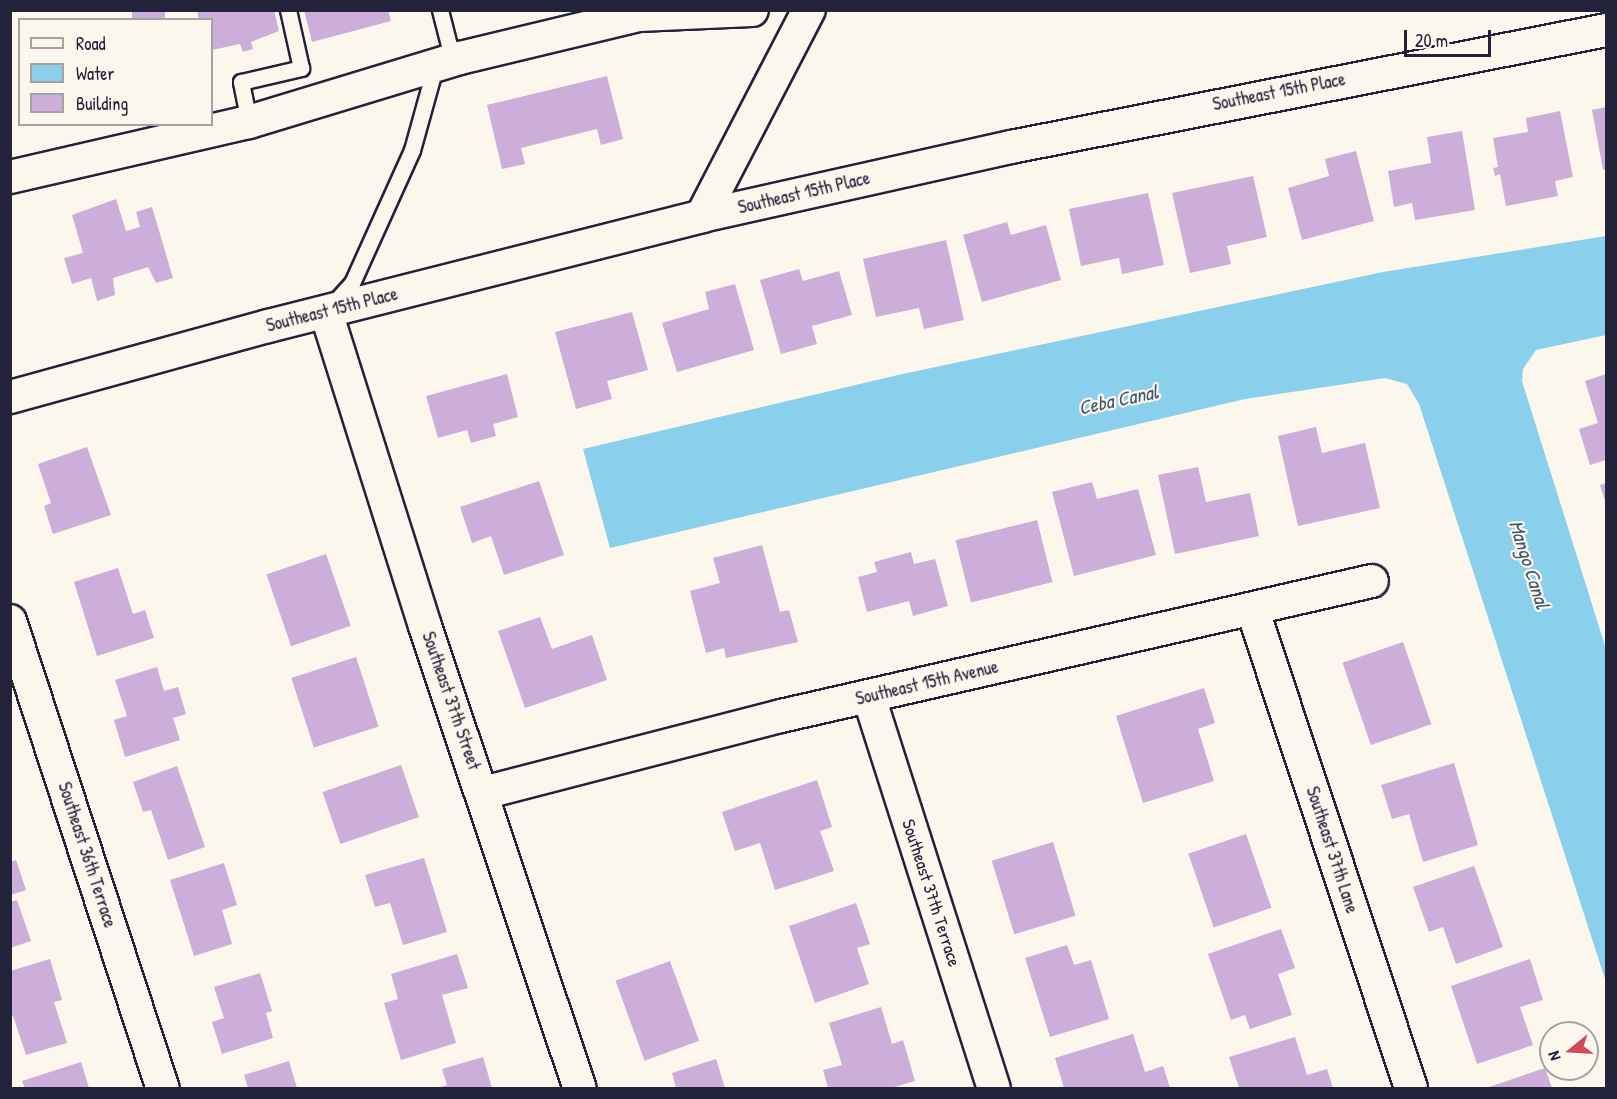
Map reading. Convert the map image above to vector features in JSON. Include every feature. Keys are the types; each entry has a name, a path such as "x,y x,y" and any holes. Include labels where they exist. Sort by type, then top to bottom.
{"street":[{"path":"10,177 249,122 444,64 639,15 752,10"},
{"path":"702,216 809,10"},
{"name":"Southeast 15th Place","path":"10,397 326,312 702,216 1023,145 1606,30"},
{"name":"Southeast 37th Street","path":"326,312 580,1089"},
{"name":"Southeast 15th Avenue","path":"483,793 626,754 1253,611 1372,581"},
{"name":"Southeast 37th Lane","path":"1253,611 1411,1089"},
{"name":"Southeast 36th Terrace","path":"10,621 163,1089"},
{"name":"Southeast 37th Terrace","path":"869,697 994,1089"}],"lane":[{"path":"249,122 242,82 301,68 288,10"},
{"path":"326,312 352,283 407,161 444,64 440,10"}],"water":[{"path":"1606,236 1606,335 1536,350 1523,369 1522,381 1606,649 1606,982 1419,404 1407,384 1385,378 1245,399 610,548 583,449 898,375 1383,272"}],"building":[{"path":"132,10 165,10 165,18 132,18"},
{"path":"274,10 279,31 251,42 253,49 243,52 240,44 213,50 213,18 199,18 197,11"},
{"path":"304,10 388,10 391,21 312,42"},
{"path":"607,76 623,139 601,145 597,129 521,148 525,164 502,169 487,105"},
{"path":"1606,107 1606,169 1603,170 1592,110"},
{"path":"1560,111 1573,177 1555,181 1558,196 1506,206 1500,174 1495,176 1493,168 1498,167 1493,138 1528,132 1526,118"},
{"path":"1462,131 1475,210 1415,220 1412,203 1394,207 1388,171 1431,163 1427,137"},
{"path":"1356,151 1374,221 1302,240 1288,188 1329,176 1325,159"},
{"path":"1253,176 1267,237 1227,246 1231,264 1190,273 1172,193"},
{"path":"1148,193 1164,265 1122,274 1119,258 1081,266 1069,209"},
{"path":"116,199 126,231 140,227 136,212 152,207 173,278 156,283 148,267 113,278 115,295 97,301 91,278 72,284 64,258 83,253 72,215"},
{"path":"1007,222 1011,235 1046,225 1061,280 982,302 963,235"},
{"path":"946,240 964,320 924,329 919,308 876,317 863,259"},
{"path":"799,269 803,281 839,271 852,315 812,326 817,344 781,354 760,280"},
{"path":"735,284 754,350 677,372 662,323 709,309 705,292"},
{"path":"632,312 648,370 607,381 612,399 576,409 555,332"},
{"path":"507,374 518,417 493,424 496,436 471,443 467,430 438,438 426,396"},
{"path":"1606,374 1606,460 1590,465 1579,429 1598,423 1585,381"},
{"path":"1316,427 1322,453 1365,443 1380,508 1298,526 1278,436"},
{"path":"87,447 111,515 53,534 44,506 51,503 38,464"},
{"path":"1198,467 1206,502 1250,493 1259,536 1175,554 1158,475"},
{"path":"539,481 564,555 504,575 491,536 472,543 460,507"},
{"path":"1092,482 1097,499 1138,489 1156,555 1074,576 1052,492"},
{"path":"1606,483 1606,504 1600,485"},
{"path":"1037,520 1052,582 971,602 955,540"},
{"path":"762,545 780,612 789,610 798,642 726,658 724,648 706,653 690,591 720,583 713,558"},
{"path":"911,552 914,564 935,559 948,606 913,616 909,601 867,612 858,577 877,572 874,562"},
{"path":"326,554 351,626 291,646 266,575"},
{"path":"118,568 133,614 145,610 154,638 97,656 74,582"},
{"path":"540,617 552,649 592,635 607,680 525,708 498,631"},
{"path":"1403,642 1431,724 1371,745 1342,663"},
{"path":"356,657 379,726 314,747 291,678"},
{"path":"157,667 164,691 178,687 186,714 173,718 180,740 125,757 114,720 127,716 115,680"},
{"path":"1204,688 1215,723 1198,729 1214,781 1143,803 1116,716"},
{"path":"1454,763 1478,845 1423,862 1409,814 1392,819 1381,785"},
{"path":"401,765 419,817 340,844 323,792"},
{"path":"177,766 205,847 168,860 151,810 143,812 133,782"},
{"path":"817,780 832,827 820,831 834,871 775,890 760,843 735,851 722,812"},
{"path":"1246,834 1271,908 1214,928 1188,854"},
{"path":"1053,842 1076,916 1014,934 992,861"},
{"path":"424,858 447,932 403,945 390,903 375,907 365,875"},
{"path":"16,860 26,890 10,895 10,862"},
{"path":"224,863 237,905 222,910 232,944 194,956 170,880"},
{"path":"1474,866 1503,947 1456,964 1443,927 1429,932 1413,887"},
{"path":"17,900 31,941 10,948 10,902"},
{"path":"856,903 870,944 857,948 869,984 815,1003 789,926"},
{"path":"1281,929 1295,968 1278,974 1292,1015 1250,1029 1245,1015 1231,1020 1208,954"},
{"path":"1067,945 1074,965 1091,960 1109,1019 1050,1037 1025,958"},
{"path":"457,954 468,988 442,995 456,1043 401,1060 384,1003 398,999 391,974"},
{"path":"50,959 62,1000 54,1002 67,1043 26,1055 13,1016 10,1017 10,971"},
{"path":"1530,959 1543,1000 1520,1007 1533,1045 1477,1064 1451,986"},
{"path":"670,961 699,1041 645,1061 615,981"},
{"path":"260,973 272,1011 266,1013 273,1038 222,1054 212,1022 224,1018 214,987"},
{"path":"881,1007 892,1044 903,1040 915,1081 891,1088 828,1088 823,1070 842,1065 829,1023"},
{"path":"1133,1034 1145,1072 1163,1066 1170,1088 1064,1088 1055,1058"},
{"path":"1295,1037 1307,1075 1327,1069 1333,1088 1239,1088 1229,1057"},
{"path":"483,1057 492,1088 438,1088 447,1085 442,1069"},
{"path":"716,1059 725,1088 676,1088 672,1073"},
{"path":"289,1061 297,1088 248,1088 244,1075"},
{"path":"81,1062 89,1088 25,1088 22,1081"},
{"path":"1539,1070 1539,1081 1550,1081 1552,1088 1486,1088"}],"water label":[{"name":"Ceba Canal","path":"1118,399"},
{"name":"Mango Canal","path":"1530,564"}]}
